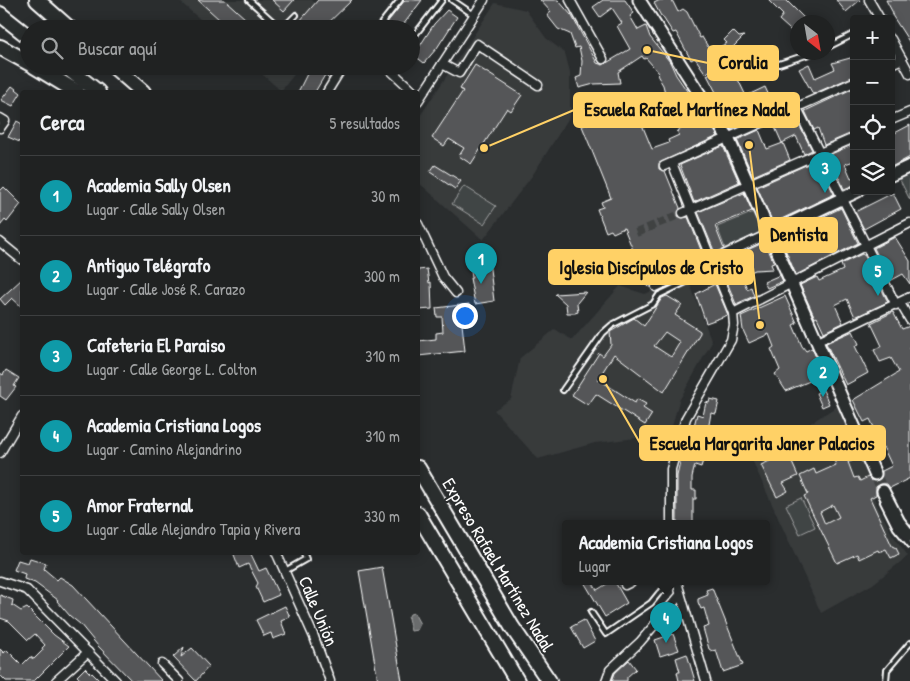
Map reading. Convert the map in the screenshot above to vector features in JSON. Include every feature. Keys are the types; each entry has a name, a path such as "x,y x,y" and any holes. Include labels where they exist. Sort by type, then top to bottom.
{"highway":[{"path":"37,0 60,20"},
{"path":"0,14 20,30"},
{"path":"0,47 20,58"},
{"path":"49,75 74,90"},
{"path":"77,75 96,90"},
{"path":"123,75 141,90"},
{"name":"Expreso Rafael Martínez Nadal","path":"420,471 512,627 549,681"},
{"path":"420,517 517,681"}],"street":[{"path":"420,93 442,64 484,0"},
{"path":"570,0 603,59"},
{"path":"639,0 728,138 847,406 855,417 878,473"},
{"path":"869,0 878,15"},
{"path":"442,64 459,73 477,44 538,84"},
{"path":"895,46 910,74"},
{"path":"895,62 902,59"},
{"path":"327,90 337,75"},
{"path":"395,75 410,90"},
{"path":"671,520 671,469 686,418 731,340 734,326 733,313 715,268 691,210 668,165 850,84"},
{"path":"797,108 866,245 898,304 910,320"},
{"path":"895,118 910,112"},
{"path":"0,118 5,121 0,128"},
{"path":"683,213 850,140"},
{"path":"895,173 910,166"},
{"path":"656,287 704,265 711,259 850,195"},
{"path":"733,313 910,223"},
{"path":"420,228 442,277 456,293"},
{"path":"0,242 20,258"},
{"path":"818,341 910,297"},
{"path":"0,453 20,419"},
{"path":"885,491 910,526"},
{"path":"885,491 899,522 910,536"},
{"name":"Calle Unión","path":"277,555 314,638 330,681"},
{"path":"0,581 27,590 116,681"},
{"path":"677,585 706,681"},
{"path":"606,681 610,670 640,642 680,595"},
{"path":"56,681 88,652"},
{"path":"162,664 174,679"}],"lane":[{"path":"249,0 272,20"},
{"path":"384,20 400,0"},
{"path":"420,28 442,0"},
{"path":"452,0 474,15"},
{"path":"291,20 296,15"},
{"path":"835,44 850,36"},
{"path":"779,64 791,60"},
{"path":"563,390 604,333 612,325 653,304 659,295 715,268"},
{"path":"885,491 883,502 889,517 910,545"},
{"path":"285,571 306,559 304,555"},
{"path":"591,612 606,634 651,603 659,593 671,585"},
{"path":"886,681 887,670 910,643"}],"shaded area":[{"path":"178,0 312,0 330,20 201,20"},
{"path":"495,3 526,10 546,38 565,53 570,72 570,116 532,176 483,240 420,184 420,116"},
{"path":"263,75 294,75 280,90"},
{"path":"910,170 910,200 898,176"},
{"path":"464,186 496,206 484,224 452,204"},
{"path":"754,212 761,227 759,233 725,248 717,227"},
{"path":"687,276 712,342 679,401 670,434 595,443 538,459 494,410 511,399 520,358 555,329 572,340 620,286 645,294"},
{"path":"839,405 869,478 865,480 892,534 908,556 873,584 821,613 752,460"},
{"path":"801,498 815,527 800,534 786,505"},
{"path":"414,613 420,624 417,630 411,631 408,618 410,614"}],"building":[{"path":"198,0 225,0 247,20 220,20"},
{"path":"272,0 294,0 284,11"},
{"path":"318,0 352,0 331,20 301,20"},
{"path":"405,0 422,0 407,20 389,20"},
{"path":"540,0 558,0 572,16 597,63 603,65 630,49 617,26 622,23 612,8 600,17 593,7 603,0 625,0 634,13 630,16 638,30 646,26 650,37 670,62 676,75 718,136 659,163 659,169 665,171 680,208 678,216 682,218 688,217 703,255 699,256 700,260 654,282 648,287 624,228 613,233 611,230 606,232 597,209 603,207 601,202 611,198 582,126 634,105 652,149 669,143 668,140 679,135 677,131 681,129 679,122 668,105 663,85 657,75 659,73 642,56 618,72 620,83 594,84 579,88 576,78 581,76 582,61 579,47 575,48 570,34 558,29 547,15 551,12"},
{"path":"660,0 672,0 678,12 683,9 687,12 700,38 702,37 710,50 713,48 714,50 727,43 724,40 733,31 739,37 744,36 706,74 695,58 691,60 676,32 673,33 661,16 654,3"},
{"path":"768,0 786,0 801,15 790,15 790,30 779,20 783,15"},
{"path":"836,0 860,0 846,12"},
{"path":"886,0 910,0 910,43 895,20 895,15 892,15 893,13"},
{"path":"447,10 457,17 437,48 424,63 420,60 420,46 434,24"},
{"path":"850,58 850,78 813,94 799,69 809,64 815,78 835,69 832,63"},
{"path":"735,60 740,68 734,71 746,96 765,87 775,109 732,130 719,110 715,100 719,98 707,75"},
{"path":"475,65 522,95 511,111 507,108 471,164 459,156 464,148 449,139 444,146 432,138 463,91 460,89"},
{"path":"306,75 325,75 316,90 299,90"},
{"path":"12,86 20,92 13,106 1,100"},
{"path":"850,90 850,134 824,145 818,128 814,130 805,111"},
{"path":"794,115 812,150 804,154 796,136 782,143 774,125"},
{"path":"17,121 20,123 20,142 8,137"},
{"path":"910,125 910,157 895,165 895,150 895,133"},
{"path":"759,130 767,149 783,143 790,160 753,176 737,140"},
{"path":"723,146 739,182 694,202 680,165"},
{"path":"850,146 850,162 845,164 850,176 850,187 844,189 829,155"},
{"path":"817,160 834,194 773,223 757,187"},
{"path":"435,165 461,181 455,189 430,172"},
{"path":"4,187 20,203 20,205 7,222 5,220 0,226 0,191"},
{"path":"744,193 752,211 715,226 724,249 715,253 698,212"},
{"path":"889,195 894,195 901,209 864,229 855,212"},
{"path":"841,208 858,243 796,275 780,237"},
{"path":"895,237 910,261 910,284 903,274 890,281 874,248"},
{"path":"765,242 774,263 771,264 773,269 755,270 742,276 747,289 751,287 754,296 736,304 719,263"},
{"path":"862,254 865,256 888,302 855,317 847,299 835,305 843,323 824,332 817,317 815,318 800,285 817,277 819,281 843,270 841,264"},
{"path":"489,261 494,301 475,304 470,278 472,278 470,264"},
{"path":"427,269 429,283 431,282 432,309 420,310 420,270"},
{"path":"780,275 783,281 767,288 764,282"},
{"path":"20,281 20,305 12,298 5,305 0,299"},
{"path":"715,284 728,315 706,323 696,294"},
{"path":"586,292 577,303 578,312 575,313 567,313 566,304 555,294"},
{"path":"667,296 682,305 675,315 700,331 664,392 614,354 598,379 635,403 637,399 646,404 643,408 652,414 645,425 596,394 588,405 572,395 599,353 603,356 611,345 610,332 634,318 644,326 662,298","holes":["665,332 680,342 671,357 654,346"]},
{"path":"785,296 797,323 793,325 802,346 806,351 812,348 824,375 786,391 775,374 780,370 771,349 774,347 769,334 749,343 743,330 741,316"},
{"path":"469,304 471,323 462,324 465,351 420,356 420,341 436,339 436,333 443,332 442,317 437,317 436,308"},
{"path":"893,312 902,329 910,326 910,478 890,488 887,484 880,484 876,487 876,495 870,498 892,546 896,548 899,554 891,558 886,549 879,552 878,550 859,559 857,554 837,563 804,496 808,494 800,476 814,469 816,474 836,465 827,442 816,446 812,436 832,427 836,435 840,433 852,461 848,462 854,478 858,477 860,481 868,477 871,480 878,481 881,478 882,471 892,466 870,419 864,422 853,400 899,372 891,358 880,362 874,350 882,346 871,323","holes":["833,505 839,517 825,524 820,512"]},
{"path":"853,331 859,344 855,346 868,373 846,385 826,343"},
{"path":"6,370 19,378 14,386 16,387 6,400 0,396 0,373 3,375"},
{"path":"823,390 829,404 822,407 816,393"},
{"path":"710,399 719,401 716,414 711,413 708,430 712,431 711,434 714,435 711,445 708,444 701,467 695,465 692,477 692,490 696,490 696,499 693,499 693,520 677,520 677,476 681,458 693,430 697,414 703,416 706,402 709,403"},
{"path":"785,447 798,476 783,483 788,491 777,497 761,465 776,458 773,453"},
{"path":"234,555 251,555 259,571 266,568 279,595 263,602 256,587 258,583 248,564 239,568"},
{"path":"30,558 46,563 44,569 57,580 60,577 73,585 162,681 132,681 98,646 80,624 70,616 58,600 35,583 24,579 25,574 14,570 18,560 28,563"},
{"path":"382,567 402,681 378,681 359,571"},
{"path":"586,585 594,585 597,590 605,585 617,585 627,603 605,617"},
{"path":"712,588 743,665 723,672 716,650 712,651 709,649 703,628 709,626 704,608 701,609 698,602 698,599 708,595 706,590"},
{"path":"0,595 13,600 12,605 21,611 27,608 54,635 69,646 34,681 6,681 0,675 0,649 4,653 7,650 22,665 30,657 34,659 43,650 42,648 45,645 35,634 28,640 9,621 0,618"},
{"path":"285,606 290,617 281,621 286,634 273,639 271,633 264,636 256,620"},
{"path":"584,620 595,641 583,648 571,627"},
{"path":"673,634 679,650 660,656 655,640"},
{"path":"184,647 181,657 192,648 209,666 196,681 173,657"},
{"path":"687,654 695,681 679,681 677,672 680,672 676,658"},
{"path":"629,660 636,669 627,677 627,681 612,681 615,673"},
{"path":"85,668 100,681 82,681 77,676"}],"tunnel":[{"path":"636,233 683,213"},
{"path":"875,474 883,491"}],"place":[{"name":"Coralia","path":"647,50"},
{"name":"Dentista","path":"749,145"},
{"name":"Escuela Rafael Martínez Nadal","path":"484,148"},
{"name":"Cafeteria El Paraiso","path":"825,193"},
{"name":"Academia Sally Olsen","path":"481,284"},
{"name":"Amor Fraternal","path":"878,296"},
{"name":"Iglesia Discípulos de Cristo","path":"760,325"},
{"name":"Escuela Margarita Janer Palacios","path":"603,379"},
{"name":"Antiguo Telégrafo","path":"823,397"},
{"name":"Academia Cristiana Logos","path":"666,643"}]}
